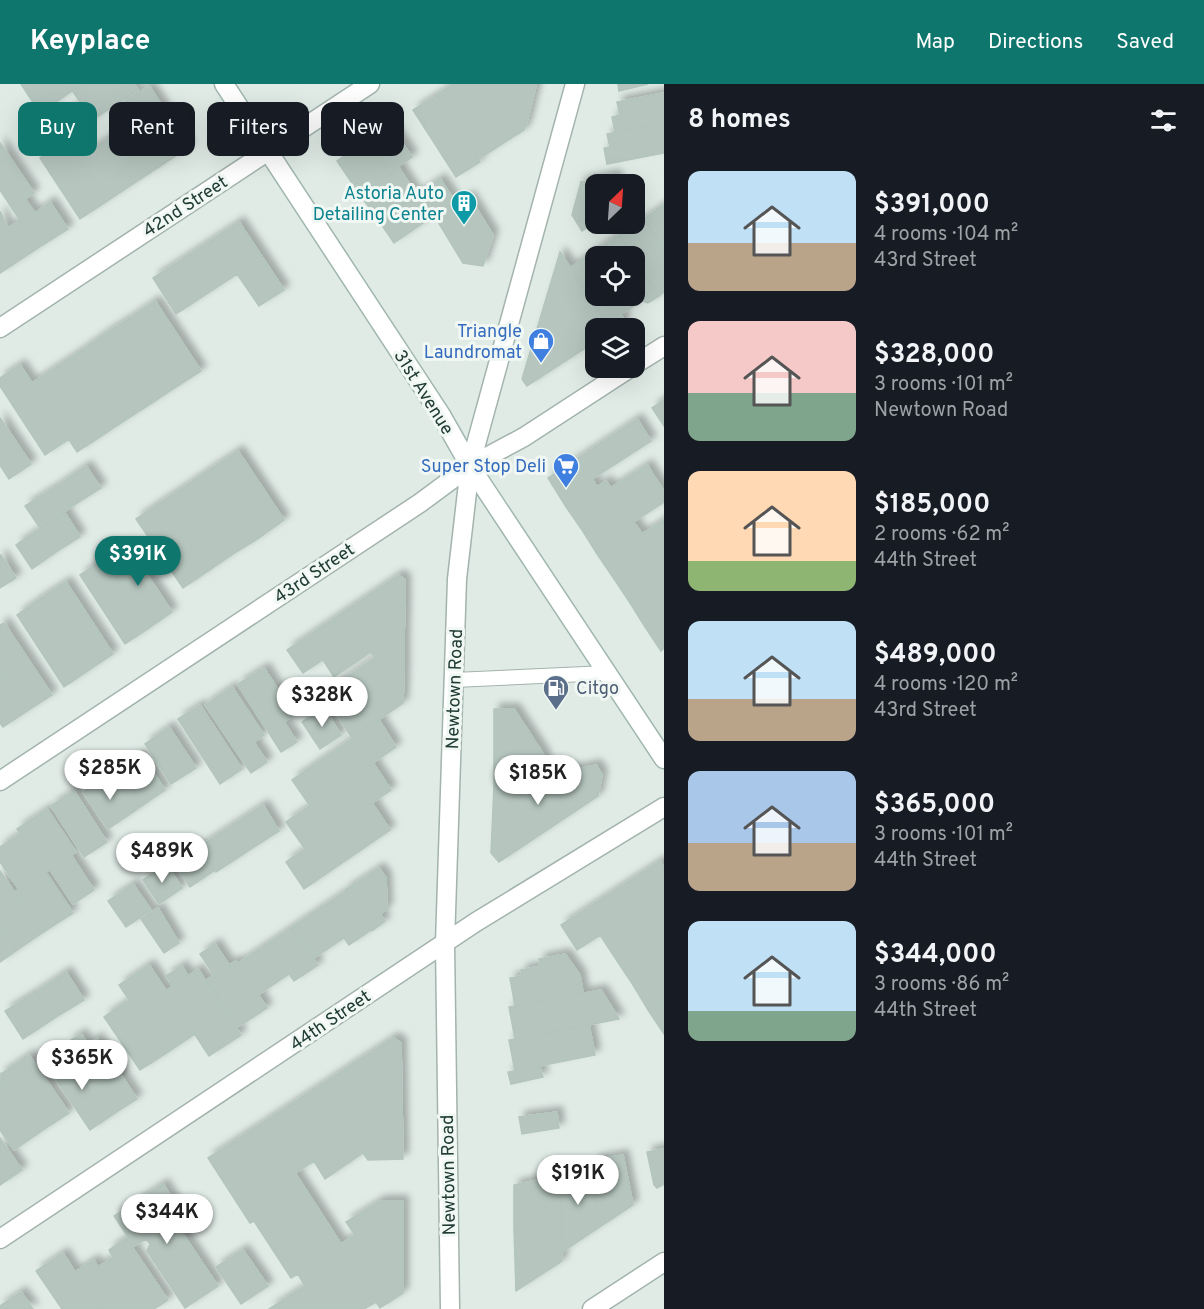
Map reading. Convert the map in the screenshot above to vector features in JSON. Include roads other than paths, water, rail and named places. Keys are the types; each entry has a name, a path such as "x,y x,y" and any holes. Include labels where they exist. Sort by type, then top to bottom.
{"street":[{"name":"31st Avenue","path":"224,84 236,102"},
{"name":"42nd Street","path":"309,124 370,84"},
{"name":"Newtown Road","path":"450,1309 445,943 457,579 470,466 575,84"},
{"name":"42nd Street","path":"0,328 260,156"},
{"name":"31st Avenue","path":"271,156 441,415 470,466 664,759"},
{"path":"645,358 664,346"},
{"name":"43rd Street","path":"0,781 420,503 470,466 524,436 614,378"},
{"name":"44th Street","path":"0,1239 445,943 664,807"},
{"path":"592,1309 664,1262"}],"lane":[{"path":"454,680 607,673"}],"place":[{"name":"Astoria Auto Detailing Center","path":"464,226"},
{"name":"Triangle Laundromat","path":"541,364"},
{"name":"Super Stop Deli","path":"566,489"},
{"name":"Citgo","path":"556,711"}]}
